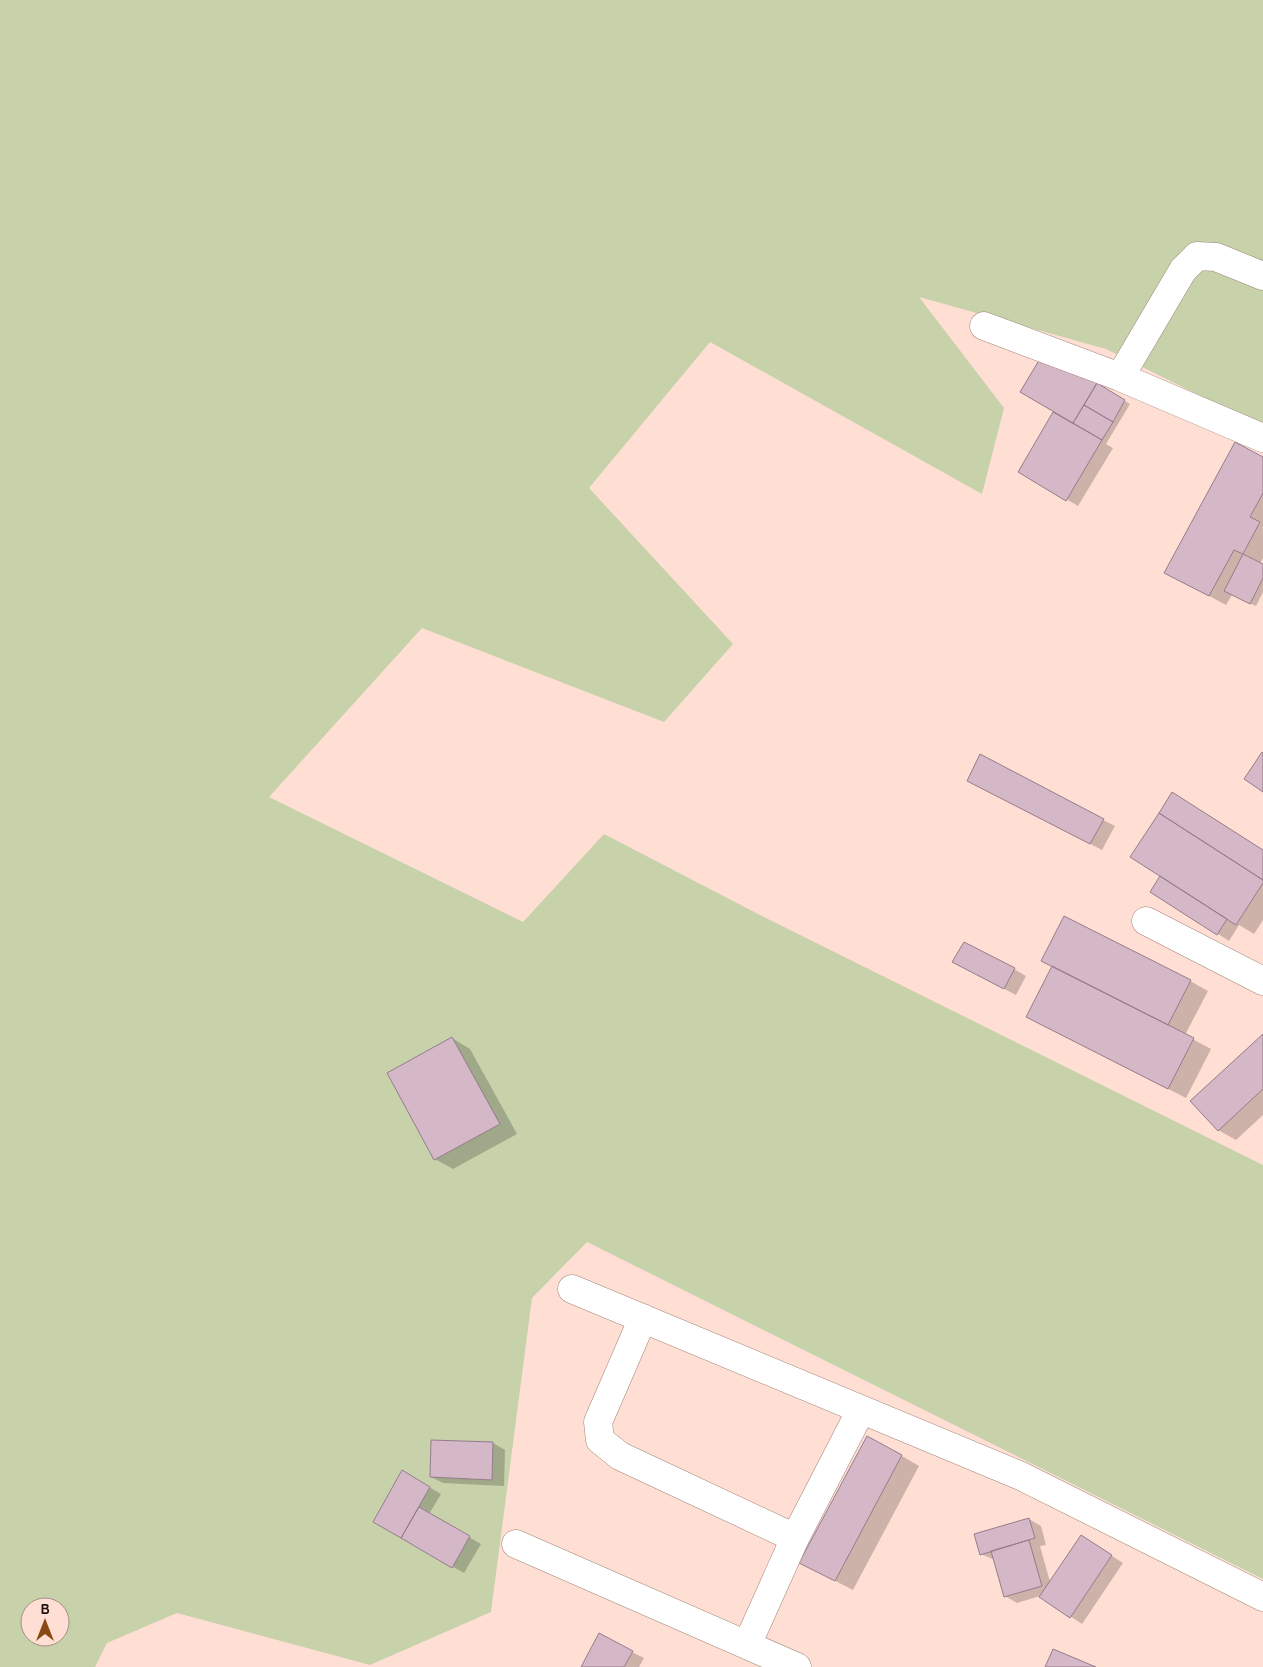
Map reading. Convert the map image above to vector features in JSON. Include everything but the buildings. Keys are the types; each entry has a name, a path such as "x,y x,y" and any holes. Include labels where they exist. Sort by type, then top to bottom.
{"street":[{"path":"1120,376 1183,270 1197,256 1216,257 1263,276"},
{"path":"984,326 1120,376 1263,438"},
{"path":"1146,921 1263,981"},
{"path":"572,1288 1021,1476 1263,1597"},
{"path":"643,1318 598,1422 600,1440 620,1456 796,1538"},
{"path":"748,1645 796,1538 861,1410"},
{"path":"516,1544 797,1667"}],"green space":[{"path":"0,0 1263,0 1263,427 1106,349 919,297 1004,408 982,494 710,342 589,488 733,644 664,722 422,628 269,797 523,922 604,834 760,915 1263,1165 1263,1579 587,1242 532,1298 491,1612 370,1665 177,1613 107,1643 95,1667 0,1667"}]}
